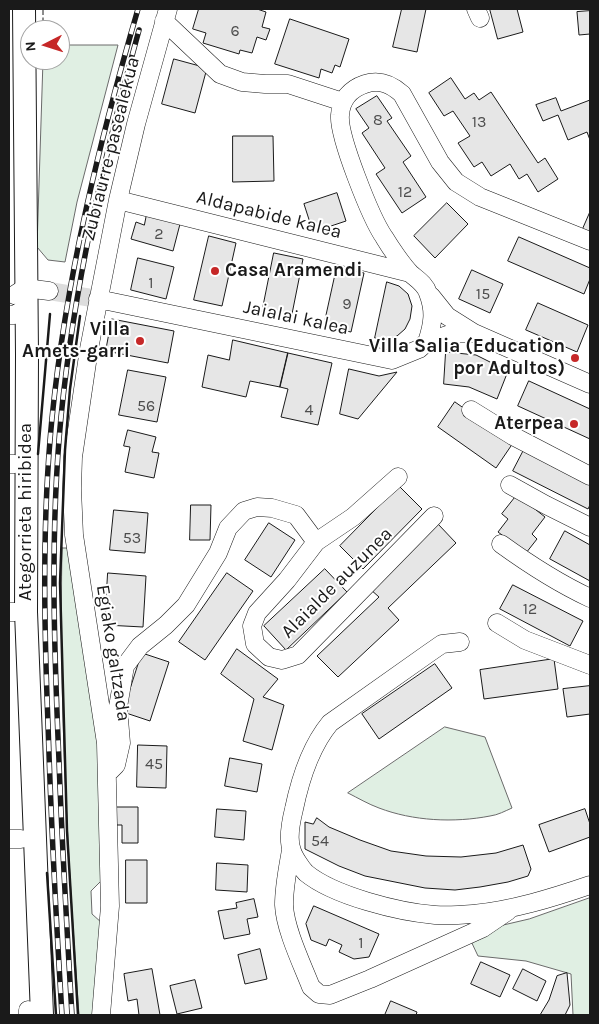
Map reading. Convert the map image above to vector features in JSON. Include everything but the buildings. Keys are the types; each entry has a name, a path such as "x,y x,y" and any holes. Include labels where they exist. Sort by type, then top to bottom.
{"main road":[{"name":"Ategorrieta hiribidea","path":"12,9 10,89 26,612 33,1013"},
{"name":"Ategorrieta hiribidea","path":"24,9 18,304 12,464 12,612 15,839 33,1013"}],"street":[{"path":"166,15 220,74 242,82 288,84 343,102"},
{"name":"Zubiaurre pasealekua","path":"98,300 118,200 136,124 166,15"},
{"path":"427,342 434,313 429,294 424,284 410,273 384,238 370,210 345,143 340,116 343,102 348,94 359,86 370,82 383,82 394,86 402,94 440,162 456,182 480,197 590,241"},
{"name":"Aldapabide kalea","path":"118,200 410,273"},
{"path":"18,304 48,291"},
{"path":"429,294 447,316 474,333"},
{"name":"Jaialai kalea","path":"98,300 392,360 419,349 427,342 453,333 474,333 590,384"},
{"name":"Egiako galtzada","path":"98,300 73,457 72,490 74,535 106,744 108,774 110,906 101,1015"},
{"path":"471,410 513,436 590,476"},
{"name":"Alaialde auzunea","path":"398,478 353,517 316,542 287,580 257,613 252,626 255,644 269,657 282,660 298,655 434,516"},
{"path":"510,485 590,527"},
{"path":"108,774 116,765 121,742 118,707 125,666 140,646 166,625 186,605 218,553 228,528 244,511 257,507 272,508 296,515 316,542"},
{"path":"502,544 533,567 561,584 590,598"},
{"path":"497,623 524,640 590,665"},
{"path":"460,642 442,644 330,723 321,734 307,766 296,799 291,825 291,850 284,905 288,924 311,987 319,994 330,995 483,928 512,908"},
{"path":"291,850 305,872 324,884 365,900 399,909 436,915 474,914 512,908 550,898 590,884"}],"green space":[{"path":"70,45 118,45 77,202 65,262 48,260 37,247 43,70 70,70"},
{"path":"62,548 69,548 98,744 102,880 91,891 92,914 102,923 94,1015 79,1015 75,957 63,723"},
{"path":"445,727 485,737 512,808 496,815 462,820 420,818 406,816 371,805 348,793"},
{"path":"590,898 590,1015 573,1015 571,974 526,961 478,956 470,939 499,926 529,919"}],"tunnel":[{"path":"49,291 98,299"}],"railway":[{"path":"62,1015 52,833 46,648 45,533 49,456 58,366 75,262 97,160 138,9"},
{"path":"72,1015 57,718 55,503 61,417 82,270 102,174 139,30"}],"fence":[{"path":"43,9 43,20"}],"wall":[{"path":"38,454 50,314"},
{"path":"78,1015 67,831 60,583 65,450 70,389 80,316"},
{"path":"47,873 56,1015"}],"place":[{"name":"Casa Aramendi","path":"215,271"},
{"name":"Villa Amets-garri","path":"140,341"},
{"name":"Villa Salia (Education por Adultos)","path":"575,358"},
{"name":"Aterpea","path":"574,424"}]}
